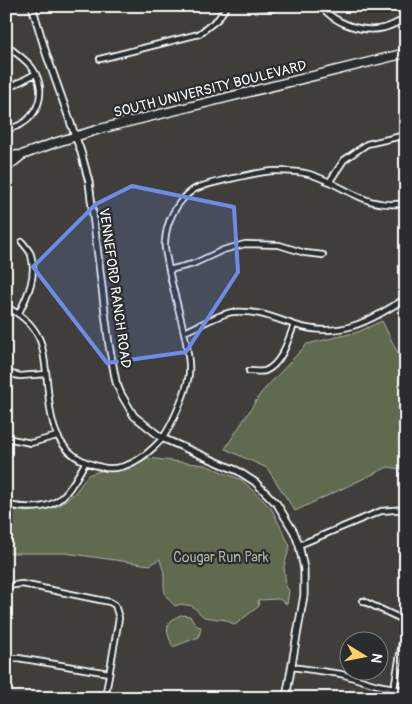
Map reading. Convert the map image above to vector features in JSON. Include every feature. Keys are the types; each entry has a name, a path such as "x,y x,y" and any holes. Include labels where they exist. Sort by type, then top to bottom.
{"main road":[{"name":"SOUTH UNIVERSITY BOULEVARD","path":"6,156 22,155 75,136 406,53"},
{"name":"SOUTH UNIVERSITY BOULEVARD","path":"6,168 22,155"}],"street":[{"name":"VENNEFORD RANCH ROAD","path":"32,6 89,182 109,345 116,382 128,407 134,416 162,438 238,471 254,482 277,504 294,532 299,545 305,582 286,698"},
{"path":"100,59 199,34 218,19 227,6"},
{"path":"256,6 280,6"},
{"path":"321,6 341,23 365,29 384,28 406,18"},
{"path":"6,45 22,58 35,74 39,86 38,107 30,119 22,125 6,130"},
{"path":"6,86 14,85 35,74"},
{"path":"330,181 344,160 367,144 406,135"},
{"path":"6,307 19,313 31,325 38,337 43,349 52,419 57,436 68,452 84,463 106,469 129,466 148,453 162,438 189,381 190,367 184,332 164,244 169,222 179,203 194,189 206,184 273,171 307,173 330,181 365,200 383,205 406,203"},
{"path":"19,313 28,296 33,277 31,254 22,242"},
{"path":"169,270 193,264 224,250 245,244 279,245 305,253 323,255"},
{"path":"184,332 231,312 264,314 308,329 341,330 362,324 406,298"},
{"path":"249,371 264,371 276,362 285,348 294,325"},
{"path":"6,373 20,376 46,374"},
{"path":"6,438 31,443 57,436"},
{"path":"6,505 26,508 48,506 59,500 70,490 84,463"},
{"path":"299,545 381,511 406,508"},
{"path":"6,586 22,584 110,602 115,605 119,618 105,698"},
{"path":"364,600 406,620"},
{"path":"394,688 402,643 406,633"},
{"path":"6,659 18,658 109,673"},
{"path":"292,667 341,674 377,685 406,690"}],"highlighted area":[{"path":"132,186 234,207 238,272 186,352 107,363 33,267 96,204"}],"green space":[{"path":"382,321 406,370 406,470 388,467 295,511 267,468 225,449 261,393 307,344 358,332"},
{"name":"Cougar Run Park","path":"148,458 205,465 242,480 271,508 290,546 284,566 286,586 289,591 287,604 279,599 258,600 259,606 235,625 226,620 204,617 192,606 181,604 175,606 168,599 165,592 164,574 160,559 150,565 65,553 6,553 6,509 28,512 58,506 75,493 88,475 106,469 129,466"},
{"path":"181,615 190,616 197,626 201,627 199,637 173,647 168,632 169,624"}]}
